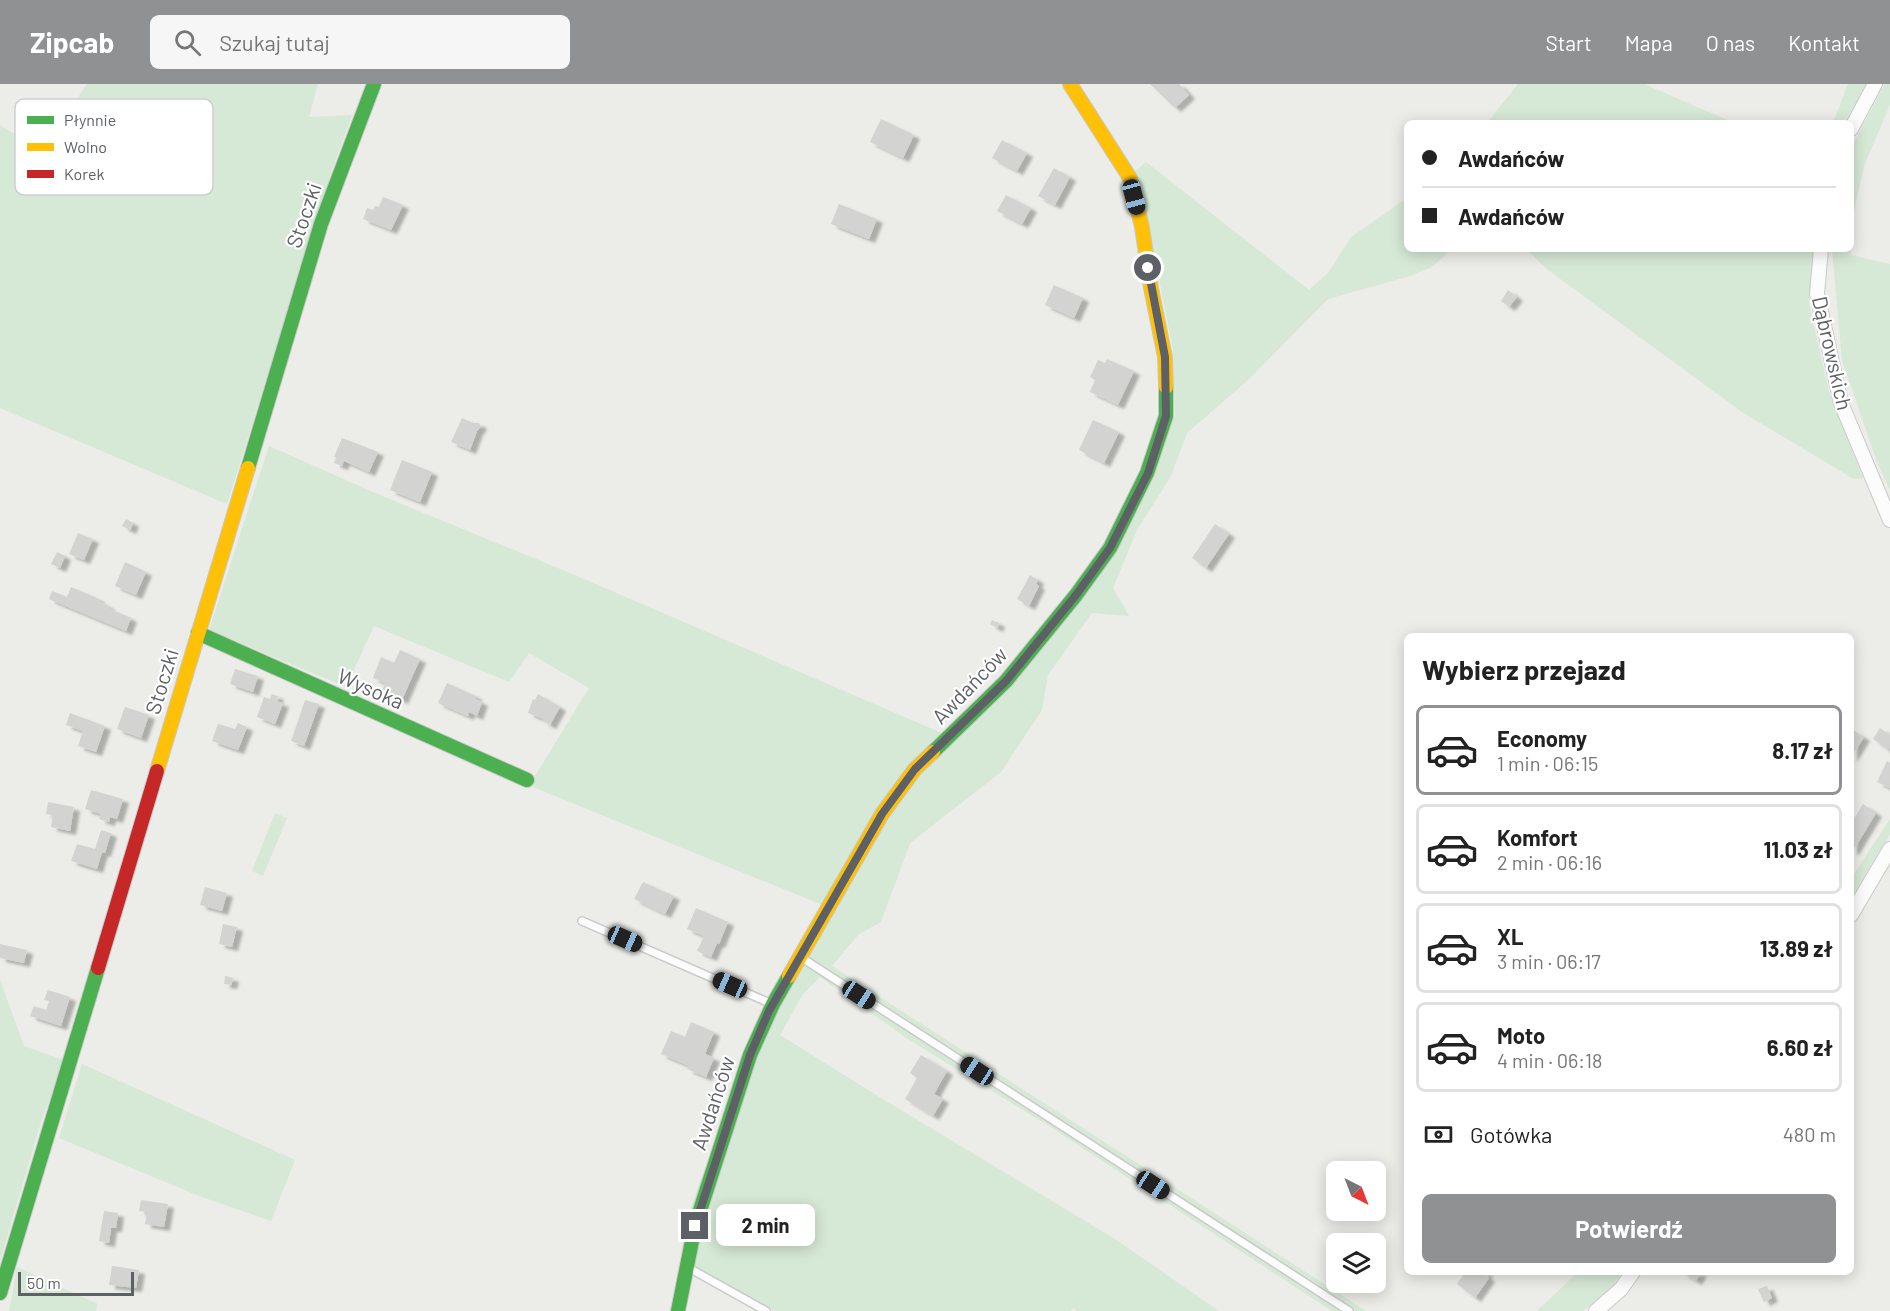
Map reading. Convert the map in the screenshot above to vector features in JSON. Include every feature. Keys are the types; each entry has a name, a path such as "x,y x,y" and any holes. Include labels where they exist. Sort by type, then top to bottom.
{"street":[{"name":"Stoczki","path":"0,1293 321,224 374,84"},
{"name":"Awdańców","path":"678,1311 695,1226 750,1055 773,1004 882,814 915,769 1006,681 1076,595 1110,548 1148,473 1166,416 1165,357 1142,227 1130,178 1070,84"},
{"path":"1854,123 1875,84"},
{"name":"Dąbrowskich","path":"1821,252 1817,294 1841,403 1890,520"},
{"name":"Wysoka","path":"198,633 527,780"},
{"path":"1854,910 1890,849"},
{"path":"1596,1311 1621,1289 1631,1275"}],"lane":[{"path":"582,921 773,1004"},
{"path":"800,957 1349,1311"},
{"path":"686,1266 766,1311"}],"green space":[{"path":"87,84 318,84 309,117 352,115 332,170 227,504 0,408 0,125 15,134 15,195 213,195 213,99 77,99"},
{"path":"1518,84 1644,84 1727,120 1489,120"},
{"path":"1848,84 1868,84 1848,120 1834,120"},
{"path":"1885,84 1890,84 1890,105 1864,166 1854,211 1854,144"},
{"path":"1146,162 1309,290 1328,273 1351,237 1404,200 1404,252 1449,252 1432,267 1410,276 1328,299 1248,380 1187,433 1171,476 1137,530 1113,588 1129,616 1092,613 1048,675 1042,710 1001,772 910,843 881,922 859,934 832,966 1326,1285 1326,1293 1338,1293 1366,1311 1332,1311 1049,1126 911,1041 820,977 803,994 780,1035 1115,1239 1219,1311 1077,1311 1073,1308 1070,1311 774,1311 681,1259 685,1225 701,1179 825,906 533,787 535,776 589,688 529,653 509,682 374,626 346,687 209,630 269,446 951,737 1021,668 1160,457 1175,415 1173,350 1148,223 1132,174"},
{"path":"1529,252 1815,252 1809,304 1829,392 1863,478 1854,479 1742,412 1548,270"},
{"path":"1832,252 1850,252 1851,255 1890,264 1890,490 1877,462 1842,360"},
{"path":"275,813 287,818 263,876 252,871"},
{"path":"1890,819 1890,834 1854,894 1854,874"},
{"path":"0,980 24,1046 64,1060 41,1122 0,1261"},
{"path":"82,1064 295,1160 271,1221 199,1196 59,1138"},
{"path":"17,1267 98,1304 96,1311 9,1311"},
{"path":"1575,1275 1620,1275 1611,1289 1583,1311 1537,1311"}],"building":[{"path":"1150,84 1179,84 1189,95 1175,108"},
{"path":"881,119 914,135 903,158 870,142"},
{"path":"1002,140 1027,153 1017,171 992,158"},
{"path":"1054,168 1070,177 1055,205 1038,196"},
{"path":"1006,195 1031,208 1022,224 997,211"},
{"path":"383,197 403,205 391,230 363,219 367,208 373,210 375,206 379,207"},
{"path":"839,204 877,219 869,239 831,224"},
{"path":"1054,285 1083,298 1074,318 1045,305"},
{"path":"1508,290 1517,297 1509,307 1501,301"},
{"path":"1107,359 1134,371 1118,405 1090,392 1095,380 1090,377 1098,360 1105,363"},
{"path":"462,418 479,423 481,426 470,450 451,442"},
{"path":"1093,420 1119,432 1104,463 1079,450"},
{"path":"342,438 378,452 369,472 344,461 342,466 334,463 336,457 334,457"},
{"path":"402,460 432,472 420,502 390,490"},
{"path":"126,519 133,523 130,530 122,526"},
{"path":"1215,524 1229,534 1206,568 1192,558"},
{"path":"78,533 93,539 84,560 69,554"},
{"path":"57,552 65,556 60,568 51,564"},
{"path":"125,562 146,572 136,595 115,586"},
{"path":"1030,575 1038,580 1036,584 1039,586 1029,606 1017,599"},
{"path":"71,587 99,599 98,601 109,606 108,608 131,618 126,631 49,599 52,591 67,597"},
{"path":"992,620 999,623 997,628 990,624"},
{"path":"400,650 420,659 402,700 382,691 385,683 373,678 381,657 394,663"},
{"path":"235,669 258,676 253,692 230,684"},
{"path":"447,683 476,696 475,699 482,702 477,716 469,712 468,716 438,703"},
{"path":"272,694 278,696 276,701 283,703 275,724 257,717 264,697 270,699"},
{"path":"538,694 560,707 550,725 543,721 544,719 528,713 533,699 535,700"},
{"path":"305,700 319,704 304,746 291,741"},
{"path":"125,707 149,715 141,738 117,729"},
{"path":"70,713 105,726 96,752 78,746 83,731 66,725"},
{"path":"238,723 247,727 238,750 212,741 218,724 235,729"},
{"path":"1880,728 1890,735 1888,750 1873,739"},
{"path":"1854,731 1864,737 1854,753"},
{"path":"1887,761 1890,763 1890,788 1877,782"},
{"path":"91,790 123,799 117,819 110,817 109,822 99,819 101,814 85,809"},
{"path":"48,802 74,807 70,831 51,827 53,815 46,814"},
{"path":"1863,804 1876,813 1854,849 1854,819"},
{"path":"101,830 111,833 97,869 71,861 77,844 95,849"},
{"path":"643,882 674,896 665,914 634,899"},
{"path":"205,887 227,893 222,911 200,905"},
{"path":"696,908 728,922 711,957 697,951 704,936 687,929"},
{"path":"223,924 237,927 232,947 219,944"},
{"path":"0,944 27,950 24,963 0,958"},
{"path":"225,976 233,978 231,985 224,984"},
{"path":"48,990 70,997 61,1026 30,1016 34,1006 46,1010 49,1001 44,1000"},
{"path":"691,1022 714,1032 705,1054 714,1058 706,1077 687,1069 689,1066 661,1054 671,1031 685,1037"},
{"path":"921,1055 947,1071 934,1094 943,1099 933,1116 905,1099 917,1078 910,1073"},
{"path":"141,1200 168,1204 164,1227 145,1224 147,1212 139,1211"},
{"path":"104,1211 118,1213 116,1228 111,1228 109,1243 99,1241"},
{"path":"112,1266 139,1270 136,1288 109,1285"},
{"path":"1463,1275 1485,1275 1489,1278 1475,1298 1457,1284"},
{"path":"1686,1275 1699,1275 1696,1281"},
{"path":"1767,1286 1772,1298 1764,1302 1758,1289"}],"traffic: fast":[{"path":"248,468 321,224 374,84"},
{"path":"933,752 1006,681 1076,595 1110,548 1147,473 1166,416 1166,387"},
{"path":"198,633 527,780"},
{"path":"0,1293 98,968"},
{"path":"678,1311 695,1226 750,1055 773,1004 789,976"}],"traffic: slow":[{"path":"1070,84 1130,178 1142,227 1165,357 1166,387"},
{"path":"157,771 248,468"},
{"path":"789,976 882,814 915,769 933,752"}],"traffic: jam":[{"path":"98,968 157,771"}],"route":[{"path":"695,1226 750,1055 769,1011 882,814 915,769 1006,681 1076,595 1110,548 1148,473 1166,416 1165,357 1148,268"}]}
